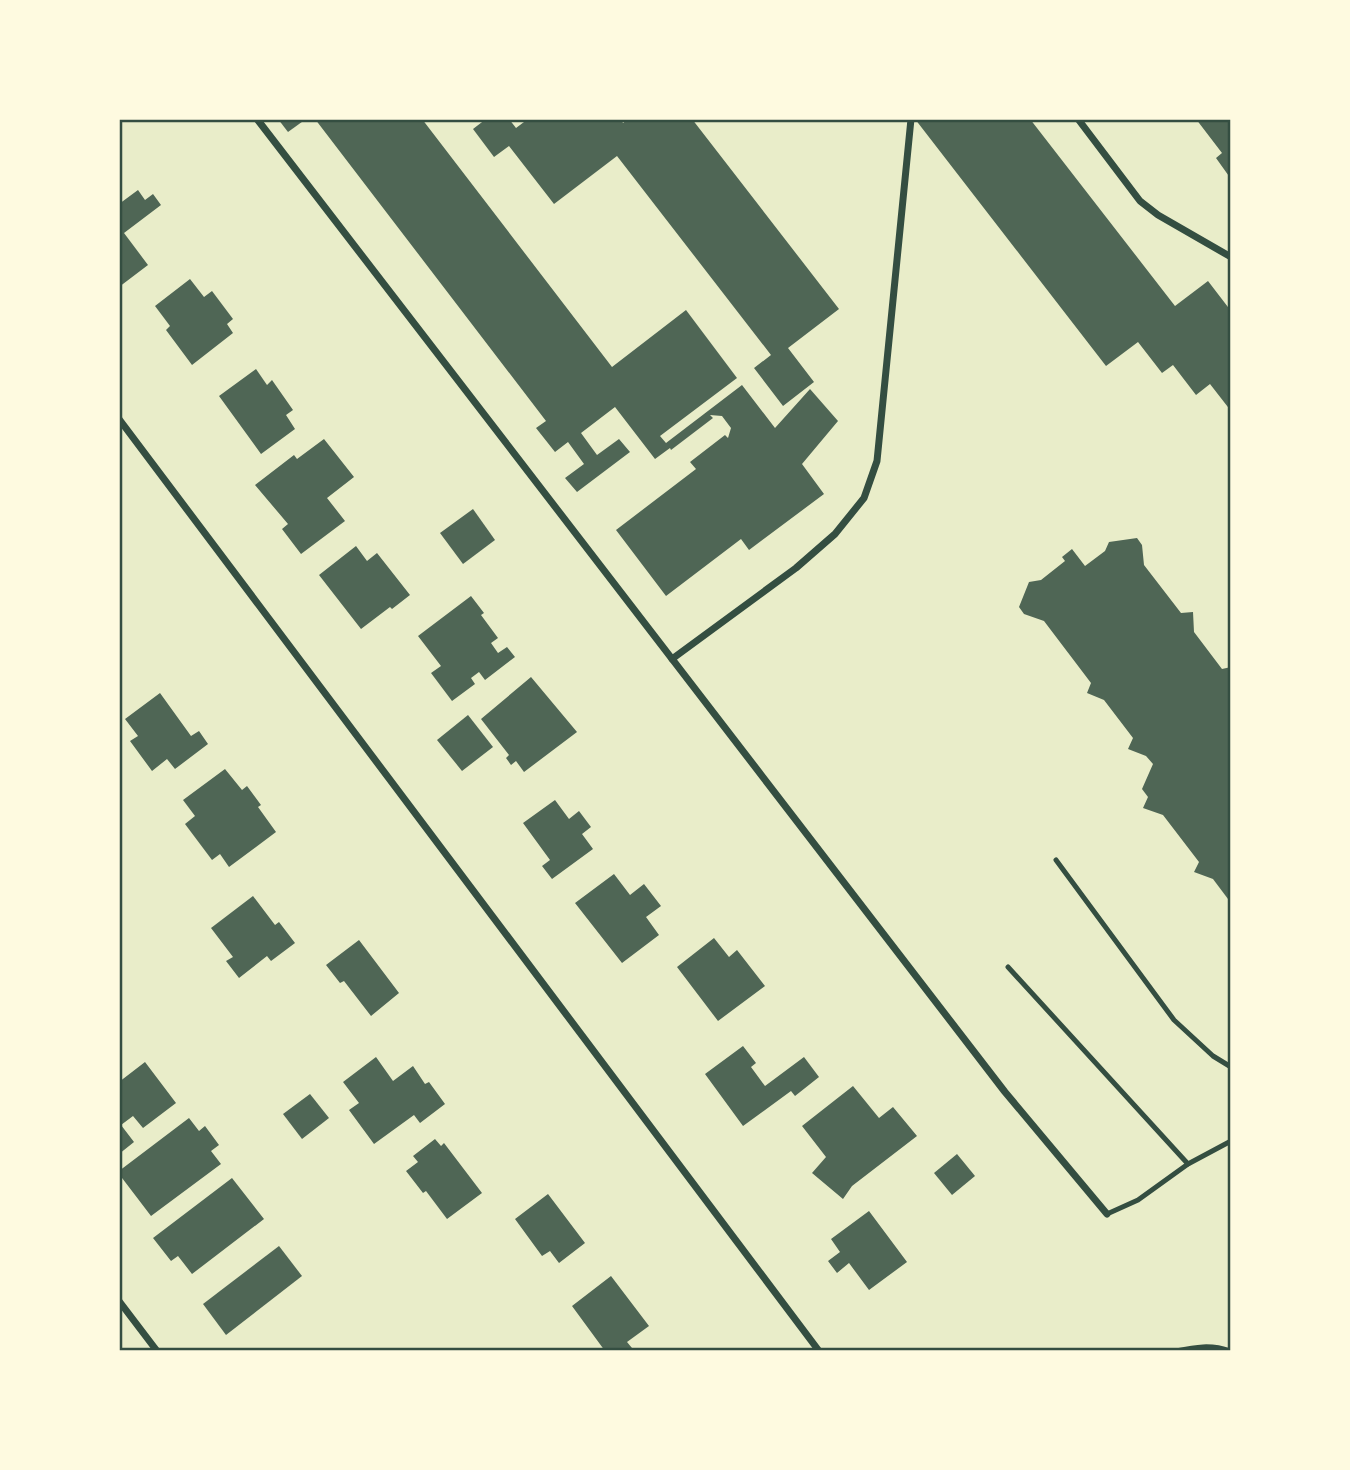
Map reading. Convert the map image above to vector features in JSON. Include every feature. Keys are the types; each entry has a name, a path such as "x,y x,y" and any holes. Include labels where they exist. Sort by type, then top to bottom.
{"street":[{"path":"257,119 1005,1092 1107,1214"},
{"path":"673,659 796,568 835,534 864,498 877,461 911,119"},
{"path":"1077,119 1140,201 1158,215 1231,257"},
{"path":"119,419 819,1351"},
{"path":"119,1301 157,1351"}],"lane":[{"path":"1056,860 1174,1020 1213,1056 1231,1066"},
{"path":"1008,967 1188,1164"},
{"path":"1107,1214 1138,1200 1188,1164 1231,1141"},
{"path":"1177,1351 1198,1346 1230,1351"}],"building":[{"path":"278,119 306,119 288,132"},
{"path":"315,119 422,119 612,367 686,310 737,378 660,436 666,443 742,385 775,428 810,389 838,421 802,464 824,494 749,550 741,539 666,596 616,530 696,469 690,462 725,435 728,438 731,428 722,416 710,415 713,418 655,459 615,407 581,433 597,455 619,439 630,452 577,492 565,478 584,464 568,442 555,452 536,428 546,421"},
{"path":"486,119 509,119 516,128 528,119 621,119 623,123 628,119 692,119 839,309 788,348 814,382 783,406 754,368 771,355 617,156 554,204 509,146 494,157 473,129"},
{"path":"915,119 1030,119 1175,306 1208,281 1231,311 1231,411 1210,384 1196,395 1173,365 1162,373 1138,342 1106,366"},
{"path":"1196,119 1231,119 1231,179 1216,158 1222,153"},
{"path":"138,190 145,200 153,194 161,205 124,233 148,265 119,287 119,204"},
{"path":"190,279 204,297 212,291 233,319 227,324 233,333 192,365 166,330 170,326 155,306"},
{"path":"256,369 267,385 272,380 293,410 286,415 295,429 261,454 219,396"},
{"path":"324,439 354,477 327,498 345,521 301,554 282,529 288,524 255,485 294,455 297,459"},
{"path":"473,509 495,540 463,564 440,533"},
{"path":"1137,538 1142,545 1144,565 1181,613 1193,612 1194,632 1222,669 1231,667 1231,903 1213,879 1194,872 1199,862 1163,815 1143,808 1148,797 1142,789 1153,764 1146,756 1128,749 1133,738 1104,700 1087,693 1091,683 1044,621 1024,614 1019,607 1029,582 1041,580 1065,561 1062,557 1072,549 1085,566 1105,551 1109,542"},
{"path":"356,546 367,561 377,553 410,595 361,629 319,575"},
{"path":"471,596 498,638 491,643 498,653 507,647 515,657 485,680 479,672 471,678 475,684 452,701 431,673 441,666 418,636"},
{"path":"531,677 577,732 524,772 516,761 511,765 506,758 509,755 481,719"},
{"path":"160,693 191,736 199,731 208,744 175,769 167,759 152,771 130,741 138,736 125,719"},
{"path":"468,715 493,747 462,771 437,740"},
{"path":"225,769 242,790 247,786 276,832 229,867 220,854 212,860 185,824 195,816 183,800"},
{"path":"555,800 569,819 579,811 591,827 582,834 593,849 552,879 542,866 550,860 523,823"},
{"path":"614,874 630,895 644,884 661,906 646,917 659,935 622,963 575,903"},
{"path":"253,896 275,925 279,922 295,943 271,961 267,956 239,978 226,961 233,957 211,928"},
{"path":"714,938 729,957 737,950 765,986 718,1021 677,967"},
{"path":"359,940 399,993 371,1016 344,981 340,983 326,965"},
{"path":"743,1046 756,1063 751,1067 765,1086 804,1057 819,1077 795,1096 791,1091 743,1126 705,1074"},
{"path":"376,1057 393,1081 413,1066 425,1084 429,1082 445,1104 420,1123 414,1115 374,1144 349,1110 359,1103 343,1082"},
{"path":"145,1062 176,1103 143,1128 133,1116 121,1125 134,1142 119,1154 119,1082"},
{"path":"853,1086 879,1118 893,1107 917,1136 852,1186 843,1199 812,1173 826,1157 802,1126"},
{"path":"310,1094 329,1118 302,1139 283,1114"},
{"path":"189,1118 199,1131 205,1126 219,1145 211,1151 221,1164 151,1216 119,1171"},
{"path":"435,1139 441,1146 444,1143 482,1193 447,1219 426,1191 423,1193 406,1171 418,1162 413,1156"},
{"path":"957,1154 975,1176 952,1195 934,1173"},
{"path":"232,1178 264,1219 192,1274 178,1256 171,1261 153,1238"},
{"path":"548,1194 585,1243 559,1263 550,1251 542,1256 515,1219"},
{"path":"869,1211 907,1262 869,1290 849,1263 837,1273 828,1261 840,1252 831,1239"},
{"path":"279,1246 302,1276 226,1335 203,1304"},
{"path":"611,1276 649,1326 627,1342 632,1348 627,1351 605,1351 572,1306"}]}
